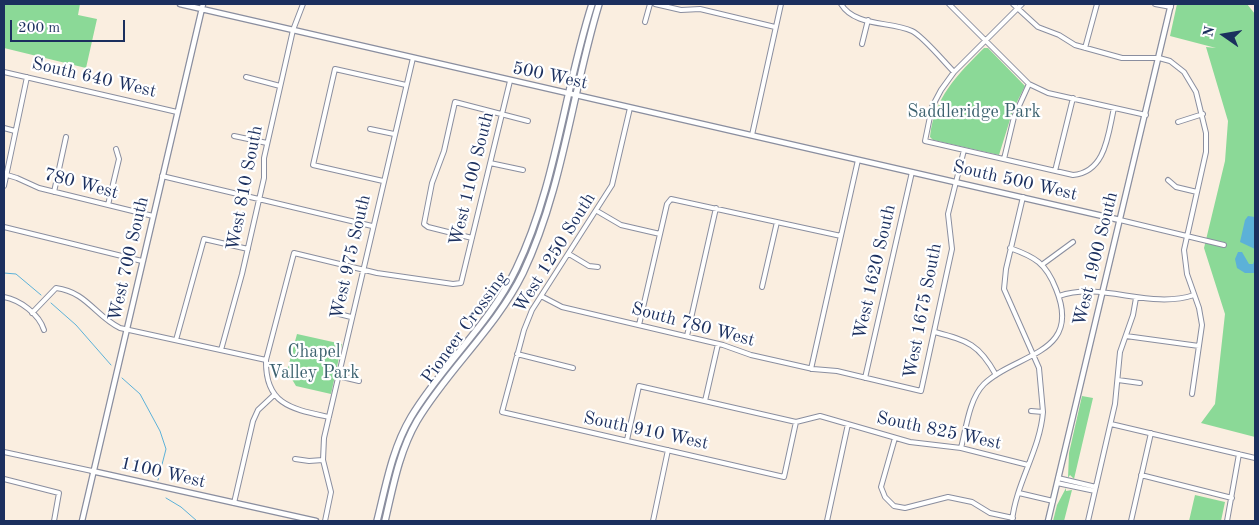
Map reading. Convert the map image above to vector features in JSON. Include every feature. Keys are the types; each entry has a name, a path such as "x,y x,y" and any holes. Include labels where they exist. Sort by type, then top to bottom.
{"highway":[{"name":"Pioneer Crossing","path":"377,521 390,467 403,432 422,401 501,297 526,249 546,191 592,4"},
{"name":"Pioneer Crossing","path":"384,521 397,469 414,428 427,406 507,300 533,251 552,194 571,95 599,4"}],"street":[{"path":"180,4 203,6 293,30"},
{"name":"West 810 South","path":"221,350 248,249 264,178 264,158 293,30 303,4"},
{"path":"645,22 650,4"},
{"path":"655,4 682,10 700,9 776,27"},
{"path":"752,135 781,4"},
{"path":"949,4 1029,84 1048,93 1146,115"},
{"path":"1013,4 1038,27 1085,48 1122,58 1159,58 1174,63 1190,78 1202,114 1206,152 1187,236 1184,258 1186,274 1201,316 1200,346 1192,394"},
{"path":"1022,4 954,72 941,90 932,107 926,141 1072,175 1090,170 1098,162 1105,150 1114,108"},
{"path":"1085,48 1096,4"},
{"path":"1155,4 1171,6"},
{"path":"841,5 848,13 913,31 954,72"},
{"name":"West 700 South","path":"82,521 92,471 203,6"},
{"name":"West 1900 South","path":"1048,521 1171,6"},
{"path":"862,44 868,20"},
{"name":"500 West","path":"293,30 858,160"},
{"name":"West 975 South","path":"324,521 331,492 323,460 322,446 372,226 413,58"},
{"path":"383,181 313,165 335,69 406,85"},
{"name":"South 640 West","path":"4,72 177,112"},
{"path":"4,186 27,77"},
{"path":"246,78 280,86"},
{"name":"West 1100 South","path":"362,270 454,284 460,283 510,81"},
{"path":"1004,159 1014,117 1029,84"},
{"path":"1055,171 1073,98"},
{"path":"472,238 425,226 432,183 444,151 455,102 502,116 528,121"},
{"name":"West 1250 South","path":"502,412 524,330 541,296 612,185 617,171 630,108"},
{"path":"1178,122 1202,114"},
{"path":"4,128 15,131"},
{"path":"370,129 394,134"},
{"path":"234,136 267,143"},
{"path":"54,192 66,137"},
{"path":"108,205 119,159 116,149"},
{"name":"West 1675 South","path":"922,391 952,249 948,214 958,182 964,150"},
{"path":"811,369 858,160"},
{"name":"South 500 West","path":"858,160 1224,245"},
{"path":"490,163 523,170"},
{"name":"West 1620 South","path":"865,378 912,172"},
{"name":"780 West","path":"5,175 54,192 153,216"},
{"path":"162,176 372,226"},
{"path":"1168,180 1176,187 1197,192"},
{"path":"895,438 880,487 885,497 894,506 905,508 948,497 972,502 990,513 1012,520 1028,465 1039,436 1043,412 1042,381 1034,356 1004,289 1010,248 1023,197"},
{"path":"640,325 667,203 670,199 841,236"},
{"path":"687,336 716,208"},
{"path":"597,211 621,224 660,234"},
{"path":"762,287 777,222"},
{"path":"4,227 142,261"},
{"path":"176,340 204,239 248,249"},
{"path":"1043,264 1073,242"},
{"path":"961,448 974,400 982,386 996,374 1034,356 1048,346 1058,333 1061,324 1062,315 1059,296 1043,264 1024,253 1010,248"},
{"path":"329,417 295,409 274,395 266,375 266,360 294,253 362,270"},
{"path":"569,254 589,266 598,267"},
{"path":"32,313 56,288 65,289 74,292 111,323 127,330 266,360"},
{"path":"1059,296 1078,290 1136,298 1183,299 1194,295"},
{"name":"South 780 West","path":"541,296 562,307 687,336 747,354 811,369 840,372 922,391"},
{"path":"6,298 18,301 42,323 44,330"},
{"path":"1088,521 1116,404 1120,352 1135,307 1136,298"},
{"path":"331,312 351,317"},
{"path":"935,332 963,339 979,349 996,374"},
{"path":"1126,336 1200,346"},
{"path":"705,401 718,344"},
{"path":"517,354 573,368"},
{"path":"338,376 359,381"},
{"path":"1118,380 1140,383"},
{"name":"South 825 West","path":"627,440 639,386 796,422 820,416 910,442 961,448 1028,465"},
{"path":"234,503 253,421 258,410 274,395"},
{"path":"1031,411 1043,412"},
{"name":"South 910 West","path":"502,412 784,477 796,422"},
{"path":"827,521 848,424"},
{"path":"1111,424 1255,458"},
{"path":"1131,521 1151,433"},
{"path":"653,521 668,450"},
{"name":"1100 West","path":"4,452 316,521"},
{"path":"1226,521 1232,498 1239,454"},
{"path":"295,459 323,460"},
{"path":"1141,475 1232,498"},
{"path":"4,479 59,493 54,521"},
{"path":"1057,481 1095,489"},
{"path":"1019,493 1053,501"}],"green space":[{"path":"4,4 80,4 78,15 97,19 86,68 4,48"},
{"path":"1177,4 1247,4 1255,14 1255,437 1201,423 1215,404 1225,314 1204,248 1225,161 1228,121 1206,47 1216,48 1170,36"},
{"name":"Saddleridge Park","path":"984,48 988,48 1025,86 1013,110 999,155 933,140 930,137 936,110 948,88"},
{"name":"Chapel Valley Park","path":"297,334 342,344 331,394 296,386 287,371"},
{"path":"1082,396 1093,398 1074,479 1070,475 1068,478 1069,453"},
{"path":"1066,488 1066,491 1072,490 1064,521 1053,521 1057,505"},
{"path":"1195,495 1225,502 1221,521 1189,521"}],"water":[{"path":"1248,216 1255,217 1255,249 1240,242 1245,220"},
{"path":"1238,252 1242,252 1249,264 1253,264 1255,259 1255,273 1245,273 1237,268 1235,259"}],"waterway":[{"path":"4,273 16,274 41,295"},
{"path":"51,303 76,325 111,365"},
{"path":"122,378 140,394 160,431 166,449 158,480"},
{"path":"166,498 181,507 197,521"}]}
